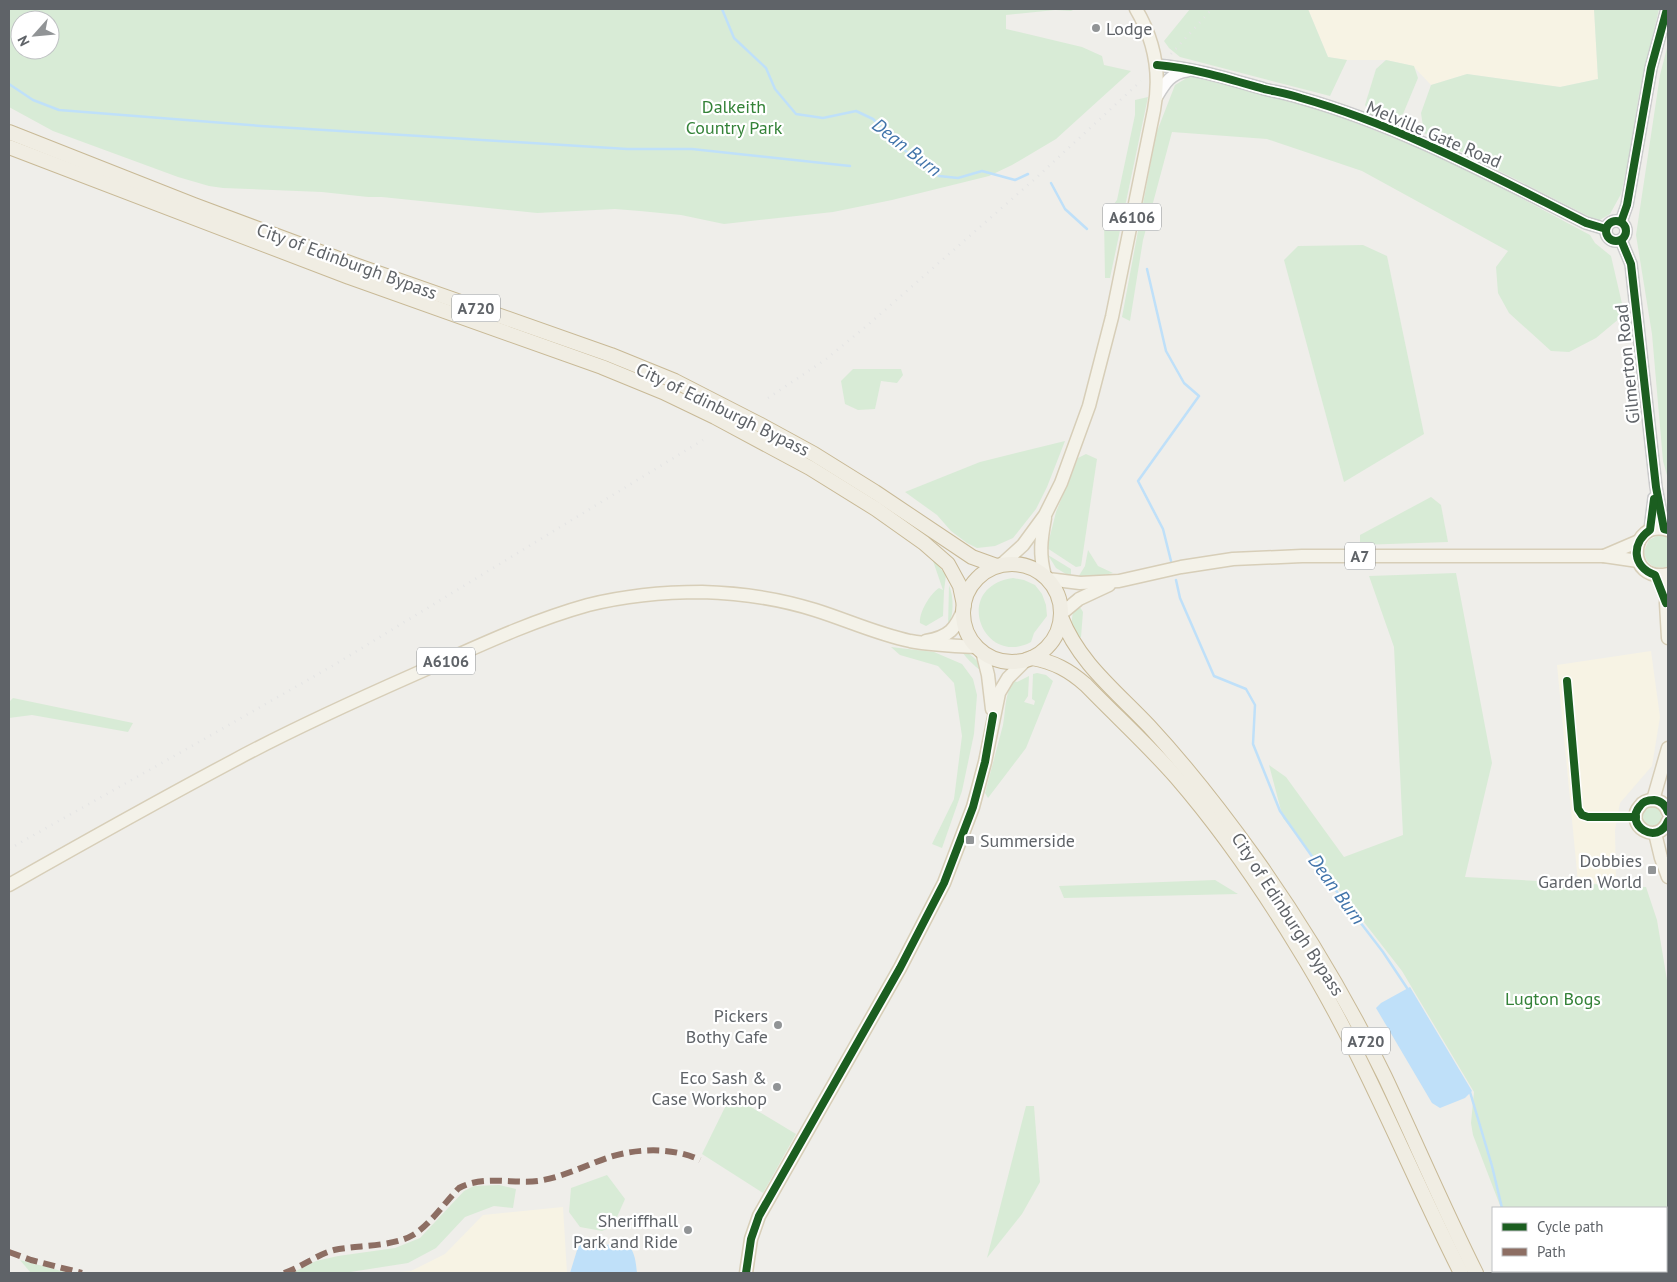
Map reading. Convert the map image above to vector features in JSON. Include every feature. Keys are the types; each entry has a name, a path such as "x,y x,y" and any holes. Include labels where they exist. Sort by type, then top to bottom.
{"highway":[{"name":"City of Edinburgh Bypass","path":"9,132 203,208 437,294 603,352 675,381 814,454 972,557 999,566"},
{"name":"City of Edinburgh Bypass","path":"9,147 340,274 602,367 715,417 810,468 876,509 924,543 948,564 960,586 964,607"},
{"path":"1013,564 1026,566 1046,578 1057,593 1061,615 1060,626 1052,641 1039,653 1029,658 1007,661 997,659 979,649 967,631 964,620 964,607 967,595 972,585 987,571 999,566 1013,564"},
{"name":"City of Edinburgh Bypass","path":"1061,615 1067,632 1082,656 1150,727 1204,790 1254,857 1310,941 1342,996 1384,1077 1476,1273"},
{"name":"City of Edinburgh Bypass","path":"1029,658 1058,665 1075,675 1086,685 1176,778 1246,868 1298,946 1349,1037 1461,1273"}],"main road":[{"name":"A6106","path":"999,566 1023,545 1045,515 1061,483 1089,406 1108,336 1156,98 1157,65 1147,30 1136,9"},
{"path":"1621,222 1627,205 1651,68 1667,9"},
{"name":"Melville Gate Road","path":"1157,65 1194,70 1302,98 1386,128 1489,174 1586,223 1606,229"},
{"path":"1156,98 1172,76 1184,71 1194,70"},
{"path":"1615,221 1621,222 1626,232 1622,240 1615,242 1610,240 1606,234 1606,229 1609,223 1615,221"},
{"name":"Gilmerton Road","path":"1622,240 1631,264 1656,487 1666,529"},
{"name":"Gilmerton Road","path":"1650,530 1656,487"},
{"name":"A6106","path":"1045,515 1040,550 1046,578"},
{"path":"1666,529 1650,530 1639,541 1636,548 1638,561 1645,570 1662,574 1668,638"},
{"name":"A7","path":"1604,556 1639,541"},
{"name":"A7","path":"1046,578 1080,583 1119,581 1181,567 1233,559 1302,556 1604,556 1638,561"},
{"path":"1666,603 1668,578"},
{"name":"A7","path":"1061,615 1080,598 1119,581"},
{"name":"A6106","path":"9,885 234,760 321,716 506,634 586,606 636,596 672,592 705,592 769,600 807,608 892,636 919,642 979,649"},
{"name":"A6106","path":"919,642 936,639 948,634 960,620 964,607"},
{"path":"979,649 988,675 993,716"},
{"path":"746,1273 754,1228 766,1202 895,976 944,883 973,807 999,693 1008,678 1029,658"},
{"path":"1653,800 1668,748"},
{"path":"1668,812 1662,803 1648,800 1639,807 1636,817 1640,827 1649,833 1655,833 1664,829 1668,821"},
{"path":"1655,833 1668,877"}],"street":[{"path":"1567,681 1578,809 1582,816 1588,817 1636,817"}],"shaded area":[{"path":"1308,9 1594,9 1598,79 1560,87 1467,74 1431,85 1413,66 1386,60 1347,60 1328,57"},
{"path":"1651,651 1660,717 1652,766 1620,803 1615,830 1616,885 1578,882 1557,665"},
{"path":"563,1207 567,1273 388,1273 411,1271 445,1254 483,1215"}],"green space":[{"name":"Dalkeith Country Park","path":"9,9 1075,9 1071,11 1055,10 1006,15 1006,29 1082,47 1102,56 1104,65 1131,71 1056,139 989,176 892,200 833,212 724,224 681,215 615,209 537,213 322,192 223,188 178,177 53,131 9,107"},
{"path":"1190,9 1308,9 1328,57 1347,60 1330,96 1180,57 1164,41"},
{"path":"1594,9 1659,9 1639,94 1621,194 1610,214 1598,221 1424,133 1421,113 1431,85 1467,74 1560,87 1598,79"},
{"path":"1668,44 1668,479 1663,461 1652,334 1636,235 1660,75"},
{"path":"1386,60 1414,66 1418,78 1403,114 1390,120 1371,115 1365,105 1376,69"},
{"path":"1190,76 1320,109 1450,160 1590,235 1595,243 1611,256 1623,308 1620,318 1596,338 1569,352 1551,351 1509,313 1498,293 1496,267 1508,251 1362,171 1267,139 1172,132 1143,240 1130,321 1122,317 1156,134 1175,85"},
{"path":"1148,97 1110,278 1105,278 1104,217 1117,200 1135,115 1135,100"},
{"path":"1363,245 1387,256 1424,434 1344,482 1284,260 1298,246"},
{"path":"853,369 901,369 903,375 897,383 881,381 875,409 858,410 845,404 841,381"},
{"path":"1065,441 1036,509 1013,538 995,546 977,548 967,543 951,531 937,515 905,492 980,462"},
{"path":"1086,454 1097,459 1081,566 1076,567 1047,548 1056,512 1078,458"},
{"path":"1431,497 1441,505 1448,542 1360,545 1360,535"},
{"path":"1659,535 1668,537 1668,566 1659,568 1646,560 1644,551 1649,540"},
{"path":"1088,550 1098,566 1113,573 1077,579 1085,566"},
{"path":"1048,555 1071,569 1071,577 1056,568"},
{"path":"932,558 946,575 943,616 926,626 920,623 923,609 939,588 943,590"},
{"name":"Lugton Bogs","path":"1456,573 1492,763 1465,877 1646,887 1657,920 1668,986 1668,1273 1536,1273 1667,1272 1667,1207 1501,1207 1473,1135 1471,1123 1474,1092 1402,971 1283,818 1269,765 1286,777 1344,857 1403,835 1394,647 1369,576"},
{"path":"1013,578 1035,585 1042,594 1047,616 1034,633 1031,642 1014,647 999,644 988,636 981,623 979,609 983,595 994,584"},
{"path":"949,585 953,606 948,627"},
{"path":"1078,604 1083,612 1081,637 1076,640 1072,617"},
{"path":"891,647 934,652 962,664 973,679 977,695 974,734 962,791 942,848 932,844 954,799 962,736 954,683 938,666 900,655"},
{"path":"961,650 974,658 982,671 965,656"},
{"path":"1033,674 1046,675 1053,681 1026,748 988,798 985,793 1003,725 1008,692 1014,681 1017,682 1029,676 1028,696 1024,702 1034,705 1035,701 1032,699"},
{"path":"13,698 133,723 128,732 32,715 9,718 9,702"},
{"path":"1652,805 1660,808 1663,816 1660,824 1652,827 1644,824 1641,816 1644,808"},
{"path":"1215,880 1238,894 1064,898 1059,886"},
{"path":"731,1095 796,1134 763,1193 702,1154"},
{"path":"1026,1106 1034,1106 1040,1182 1022,1214 987,1258"},
{"path":"607,1175 625,1199 613,1226 602,1231 580,1227 569,1212 571,1188"},
{"path":"499,1185 516,1189 513,1208 494,1206 465,1217 436,1248 408,1263 344,1273 292,1273 316,1261 395,1248 420,1238 464,1191 474,1186"},
{"path":"20,1260 69,1273 31,1273"}],"water":[{"path":"1410,987 1472,1091 1465,1098 1440,1108 1432,1103 1376,1008 1381,1003"},
{"path":"587,1240 601,1245 618,1242 628,1245 633,1253 637,1273 570,1273 578,1247"}],"waterway":[{"name":"Dean Burn","path":"722,9 734,38 766,68 775,89 796,114 823,118 856,111 873,119 903,149 939,176 958,178 982,171 1015,180 1028,174"},
{"path":"9,84 33,100 59,110 261,126 627,149 692,149 850,166"},
{"name":"Dean Burn","path":"1051,183 1065,209 1087,229"},
{"name":"Dean Burn","path":"1147,269 1166,351 1184,383 1199,396 1138,481 1163,529 1171,561"},
{"name":"Dean Burn","path":"1176,580 1180,598 1214,676 1246,689 1255,705 1253,744 1280,811 1340,896 1383,952 1409,991"},
{"name":"Dean Burn","path":"1470,1092 1492,1166 1502,1207"}],"railway":[{"path":"1171,54 1212,9"},
{"path":"768,398 825,360 869,324 1036,178 1141,81"},
{"path":"9,849 334,665 703,440"}],"marked path":[{"path":"284,1273 334,1250 385,1244 405,1239 419,1231 459,1188 468,1184 488,1181 538,1181 630,1152 666,1151 700,1160"},
{"path":"9,1252 31,1260 82,1273"}],"cycle path":[{"path":"1621,222 1627,205 1651,68 1667,9"},
{"path":"1157,65 1198,71 1292,95 1375,123 1482,171 1586,223 1606,229"},
{"path":"1616,221 1623,224 1626,231 1623,238 1616,241 1609,238 1606,231 1609,224 1616,221"},
{"path":"1621,240 1631,264 1656,487 1664,529 1668,530"},
{"path":"1654,499 1650,530 1640,541 1637,554 1638,561 1642,566 1655,575 1666,603"},
{"path":"1567,681 1578,809 1582,815 1588,817 1636,817"},
{"path":"746,1273 751,1239 759,1216 900,968 944,883 973,807 985,762 993,716"},
{"path":"1668,812 1665,806 1654,800 1643,803 1636,813 1636,820 1639,826 1650,833 1663,829 1668,821"}],"place":[{"name":"Lodge","path":"1096,28"},
{"name":"Summerside","path":"970,840"},
{"name":"Dobbies Garden World","path":"1652,870"},
{"name":"Pickers Bothy Cafe","path":"778,1025"},
{"name":"Eco Sash & Case Workshop","path":"777,1087"},
{"name":"Sheriffhall Park and Ride","path":"688,1230"}]}
